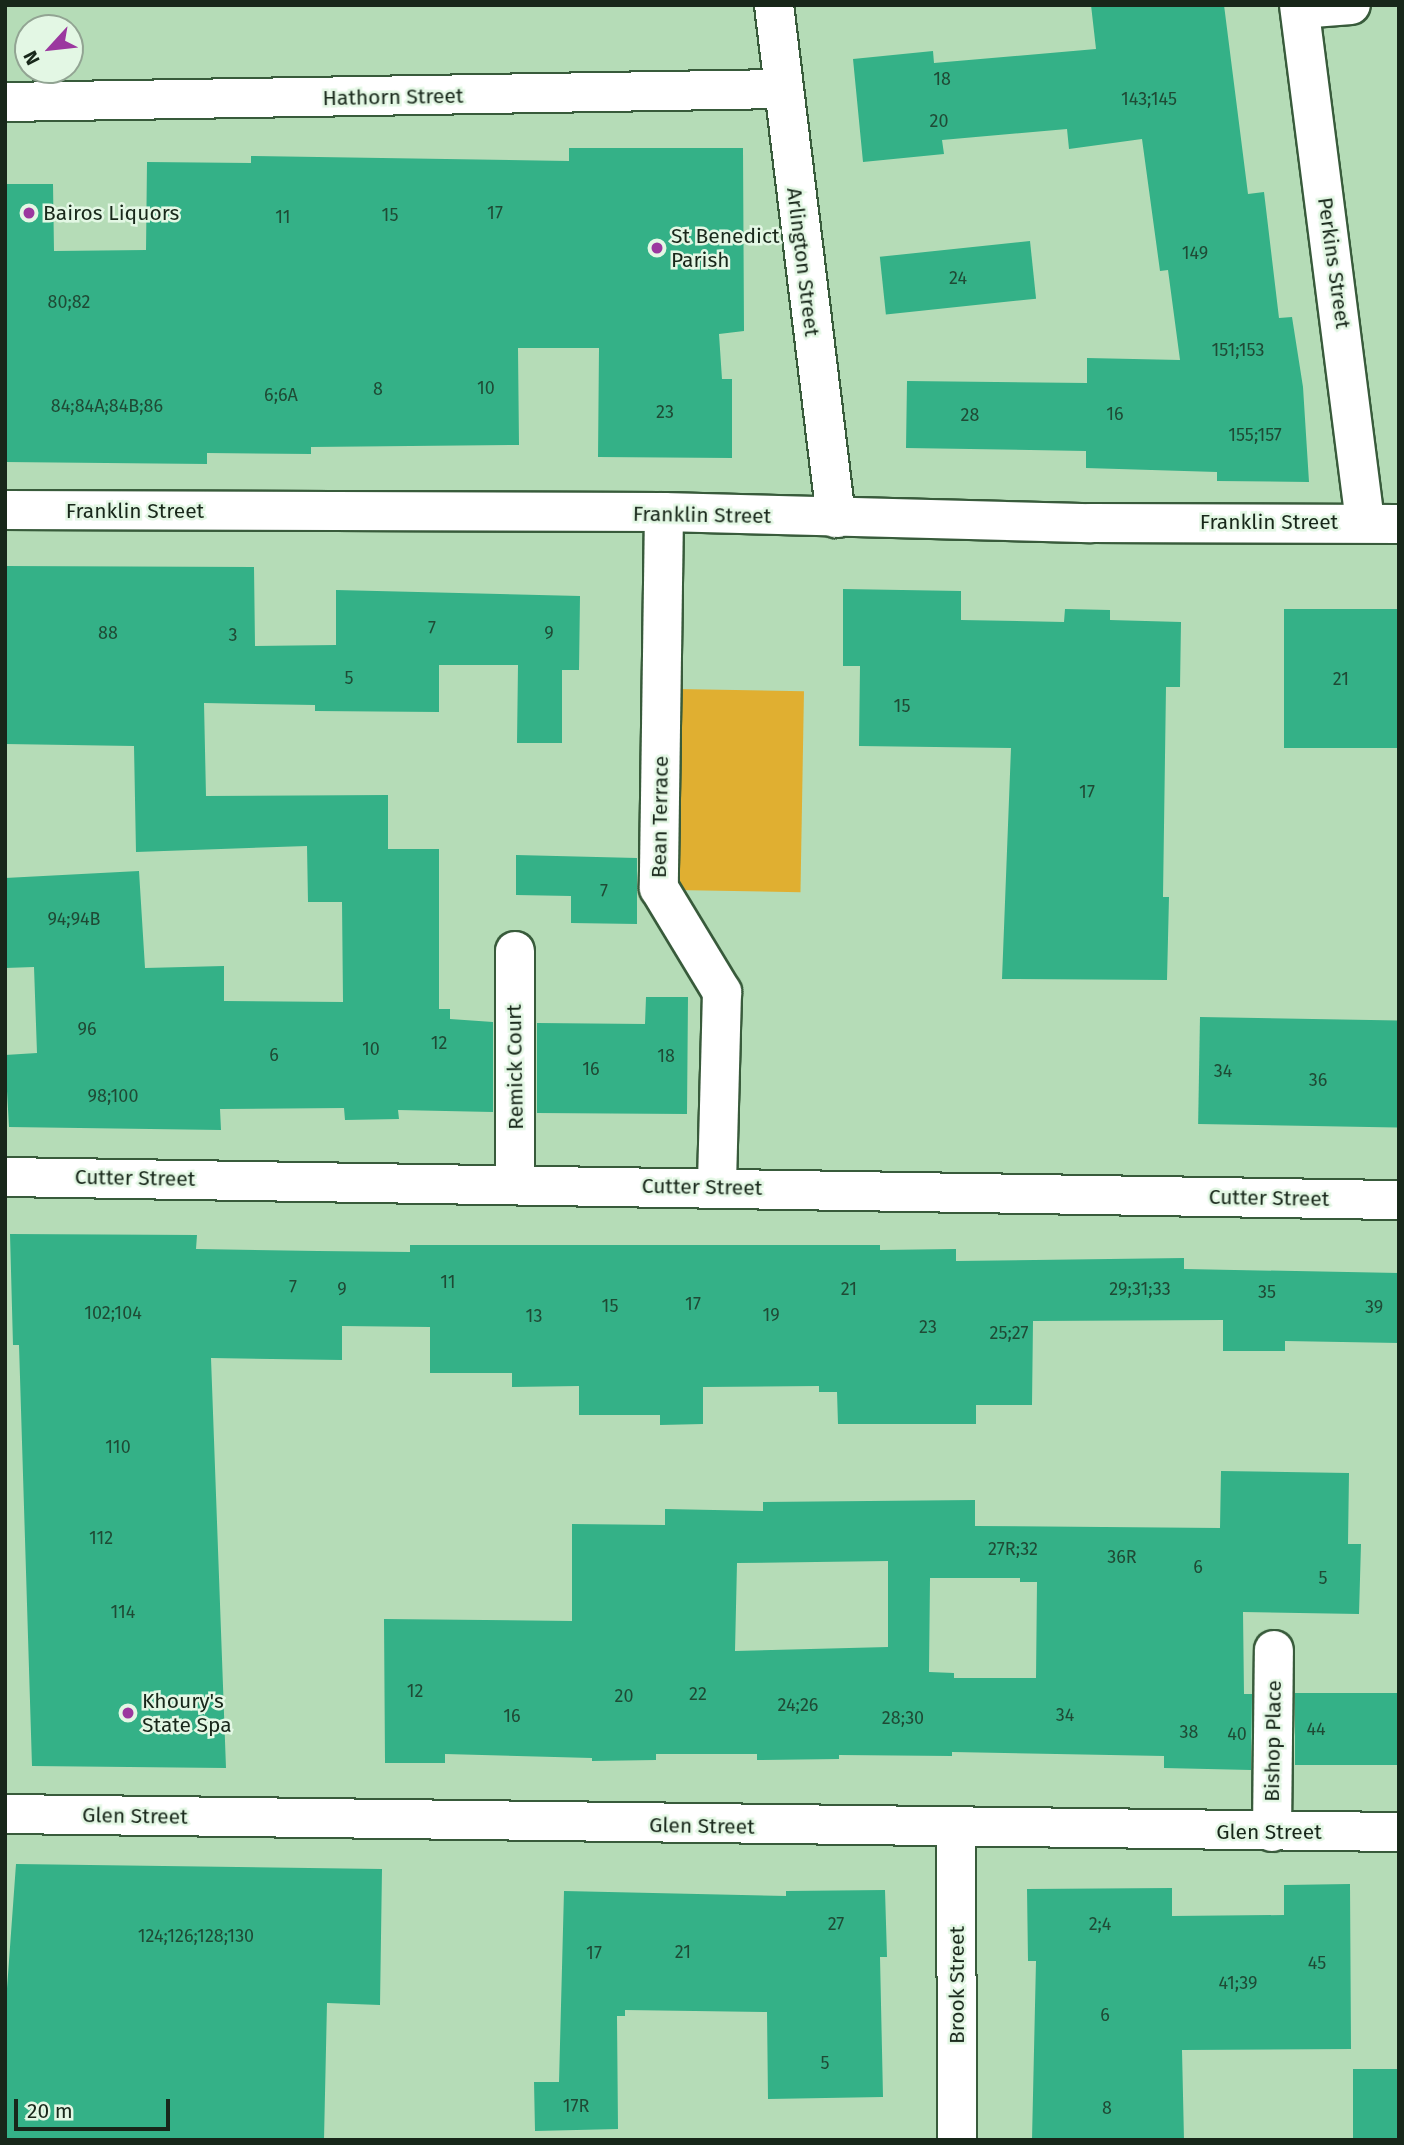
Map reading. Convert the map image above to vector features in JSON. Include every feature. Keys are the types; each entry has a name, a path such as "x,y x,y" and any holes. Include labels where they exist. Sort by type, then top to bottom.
{"street":[{"name":"Arlington Street","path":"774,5 781,89 836,518"},
{"path":"1299,7 1351,5"},
{"name":"Perkins Street","path":"1299,7 1382,523"},
{"name":"Hathorn Street","path":"5,102 781,89"},
{"name":"Franklin Street","path":"5,510 664,512 836,518 1382,523"},
{"name":"Bean Terrace","path":"664,512 659,888 722,992 717,1187"},
{"name":"Remick Court","path":"514,1183 515,951"},
{"name":"Cutter Street","path":"5,1177 514,1183 1399,1200"},
{"name":"Bishop Place","path":"1272,1832 1274,1650"},
{"name":"Glen Street","path":"5,1814 956,1830 1399,1832"},
{"name":"Brook Street","path":"956,1830 957,2140"}],"shaded area":[{"path":"677,689 804,691 800,892 673,890"}],"building":[{"path":"1091,5 1224,5 1248,194 1264,192 1279,318 1292,317 1303,387 1309,482 1217,481 1217,472 1086,468 1086,451 906,448 907,381 1087,383 1087,358 1180,360 1168,270 1160,271 1142,139 1069,149 1067,129 942,140 944,154 863,162 853,59 933,51 934,63 1096,49"},
{"path":"569,148 743,148 744,331 719,334 722,379 732,379 732,458 598,457 599,348 518,348 519,445 311,447 311,454 207,453 207,464 5,462 5,184 53,184 54,251 146,250 147,162 251,163 251,156 569,161"},
{"path":"1030,241 1036,299 886,314 880,257"},
{"path":"5,566 254,567 255,646 336,645 336,590 580,596 579,670 562,670 562,743 517,743 518,665 439,665 439,712 315,711 315,705 204,703 206,796 388,795 388,849 439,849 439,1009 450,1009 450,1019 493,1022 493,1112 398,1110 399,1119 345,1120 344,1108 220,1109 221,1130 9,1127 5,1055 37,1053 34,967 5,968 5,878 139,871 145,968 224,966 224,1001 343,1002 342,902 308,902 307,846 136,852 134,746 5,744"},
{"path":"843,589 961,591 961,620 1064,622 1065,609 1110,610 1110,620 1181,622 1180,687 1166,687 1163,897 1169,897 1167,980 1002,979 1011,748 859,746 860,666 843,666"},
{"path":"1284,609 1399,609 1399,748 1284,748"},
{"path":"516,855 637,858 637,924 571,923 571,896 516,895"},
{"path":"646,997 688,997 687,1114 537,1113 537,1023 645,1024"},
{"path":"1200,1017 1399,1020 1397,1127 1198,1124"},
{"path":"10,1234 197,1235 196,1249 318,1251 410,1252 410,1245 880,1245 880,1250 956,1249 956,1261 1184,1258 1184,1269 1399,1273 1399,1343 1285,1341 1285,1351 1223,1351 1223,1320 1033,1321 1032,1405 976,1405 976,1424 838,1424 837,1392 819,1392 819,1386 703,1387 703,1424 660,1425 660,1415 579,1415 579,1386 512,1387 512,1373 430,1373 430,1327 342,1326 342,1360 211,1358 226,1768 32,1766 19,1345 13,1345"},
{"path":"1221,1471 1349,1473 1348,1544 1361,1544 1359,1614 1243,1612 1244,1694 1252,1694 1251,1770 1164,1768 1164,1756 952,1752 952,1756 839,1755 839,1759 757,1760 757,1754 656,1754 656,1760 592,1761 592,1758 445,1754 445,1763 385,1763 384,1619 572,1621 572,1524 665,1525 665,1509 763,1511 763,1502 975,1500 975,1526 1220,1528","holes":["888,1561 888,1647 735,1651 737,1563","930,1578 1020,1578 1020,1582 1037,1582 1036,1678 954,1678 954,1673 929,1672"]},
{"path":"1295,1693 1399,1693 1399,1765 1295,1765"},
{"path":"16,1864 382,1869 380,2005 327,2003 324,2140 5,2140 5,2016"},
{"path":"1350,1884 1351,2049 1182,2050 1184,2140 1032,2140 1036,1961 1028,1961 1027,1889 1172,1888 1172,1916 1284,1915 1284,1885"},
{"path":"885,1890 887,1957 880,1957 883,2097 768,2099 767,2012 625,2010 625,2016 617,2016 618,2129 535,2131 534,2082 559,2082 564,1891 786,1896 786,1891"},
{"path":"1353,2069 1399,2069 1399,2140 1353,2140"}],"place":[{"name":"Bairos Liquors","path":"29,213"},
{"name":"St Benedict Parish","path":"657,248"},
{"name":"Khoury's State Spa","path":"128,1713"}]}
